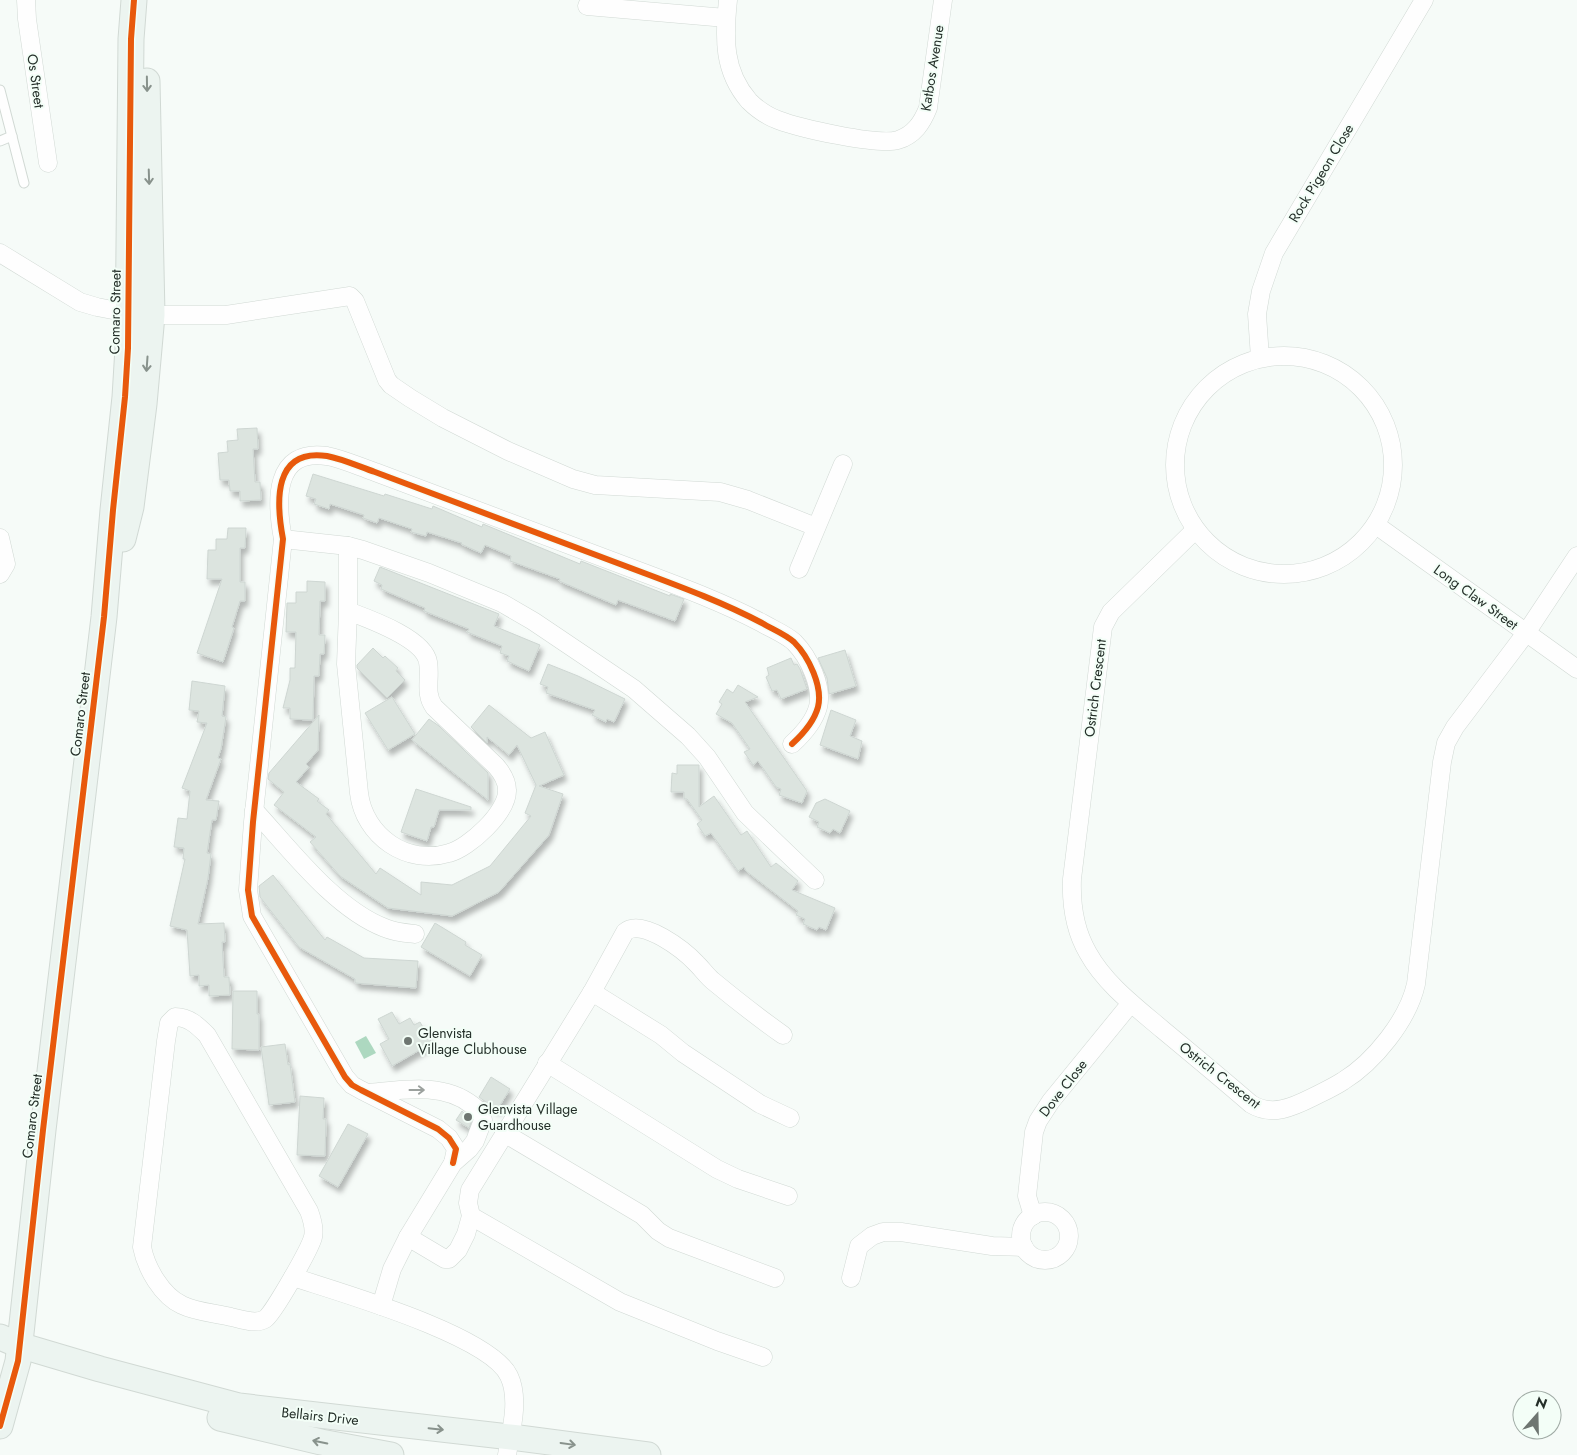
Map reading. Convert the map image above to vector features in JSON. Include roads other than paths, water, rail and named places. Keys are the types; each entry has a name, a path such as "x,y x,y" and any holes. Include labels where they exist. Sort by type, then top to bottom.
{"street":[{"name":"Os Street","path":"26,0 27,20 48,163"},
{"name":"Comaro Street","path":"0,1426 9,1350 44,1120 104,617 125,398 128,313 130,39 134,0"},
{"name":"Comaro Street","path":"104,617 131,507 144,404 152,315 146,29 143,0"},
{"path":"587,6 726,18 728,0"},
{"name":"Katbos Avenue","path":"726,18 726,56 731,72 745,95 757,108 776,120 794,125 828,133 885,142 900,140 907,136 920,126 924,118 928,108 943,0"},
{"name":"Rock Pigeon Close","path":"1260,358 1257,314 1261,291 1274,253 1424,0"},
{"path":"0,253 80,302 128,313 152,315 226,315 350,296 355,301 391,385 426,408 508,451 550,471 585,483 720,492 748,500 816,527"},
{"path":"1289,356 1317,361 1343,374 1365,392 1381,416 1391,443 1393,472 1388,500 1376,525 1352,552 1321,569 1287,575 1252,570 1220,555 1195,530 1178,498 1173,462 1180,426 1199,395 1226,372 1260,358 1289,356"},
{"path":"454,1163 456,1149 445,1134 381,1102 352,1085 339,1068 252,916 248,890 254,810 284,539 280,520 281,483 292,463 300,458 328,456 680,586 735,610 786,636 805,655 814,672 818,706 809,725 792,744"},
{"path":"799,568 843,464"},
{"name":"Long Claw Street","path":"1376,525 1577,669"},
{"name":"Ostrich Crescent","path":"1195,530 1111,612 1106,621 1102,634 1072,879 1072,900 1078,933 1087,952 1107,978 1131,1003 1251,1104 1263,1110 1284,1109 1301,1103 1344,1080 1363,1066 1379,1049 1406,1013 1415,991 1446,742 1455,727 1526,633 1577,556"},
{"path":"0,538 6,564 0,574"},
{"path":"284,539 348,546 363,550 428,573 502,603 533,621 634,689 696,744 745,813 815,880"},
{"path":"348,546 346,664 359,793 363,813 377,833 400,850 425,856 450,853 476,838 494,818 504,803 508,792 503,775 430,701 428,663 426,656 420,648 384,625 348,611"},
{"path":"254,810 323,884 350,907 387,929 415,934"},
{"path":"408,1237 440,1257 449,1259 458,1250 471,1216 468,1203 470,1190 592,992 625,932 631,928 640,928 676,946 712,980 783,1035"},
{"path":"592,992 661,1035 683,1054 760,1104 790,1118"},
{"name":"Dove Close","path":"1033,1216 1027,1196 1034,1132 1038,1121 1051,1101 1131,1003"},
{"path":"175,1017 192,1022 207,1035 309,1211 313,1221 313,1236 293,1277 266,1318 255,1322 181,1305 160,1286 144,1259 142,1247 166,1041 169,1023 175,1017"},
{"path":"547,1063 717,1169 738,1179 788,1196"},
{"path":"368,1093 400,1090 441,1091 466,1100 483,1117 483,1124 469,1149 454,1163 408,1237 392,1269 381,1306"},
{"path":"504,1133 642,1215 658,1231 669,1238 775,1278"},
{"path":"1044,1212 1061,1218 1067,1228 1068,1240 1059,1255 1048,1259 1037,1258 1027,1252 1021,1235 1028,1219 1033,1216 1044,1212"},
{"path":"471,1216 620,1302 708,1338 763,1357"},
{"path":"851,1278 859,1246 872,1236 883,1232 900,1232 992,1246 1024,1247"},
{"path":"293,1277 381,1306 425,1323 468,1343 502,1365 510,1378 514,1411 509,1446"},
{"name":"Bellairs Drive","path":"9,1350 182,1408 321,1442 509,1446 648,1455"}],"lane":[{"path":"0,90 24,183"},
{"path":"0,140 12,136"}],"place":[{"name":"Glenvista Village Clubhouse","path":"408,1041"},
{"name":"Glenvista Village Guardhouse","path":"468,1117"}]}
